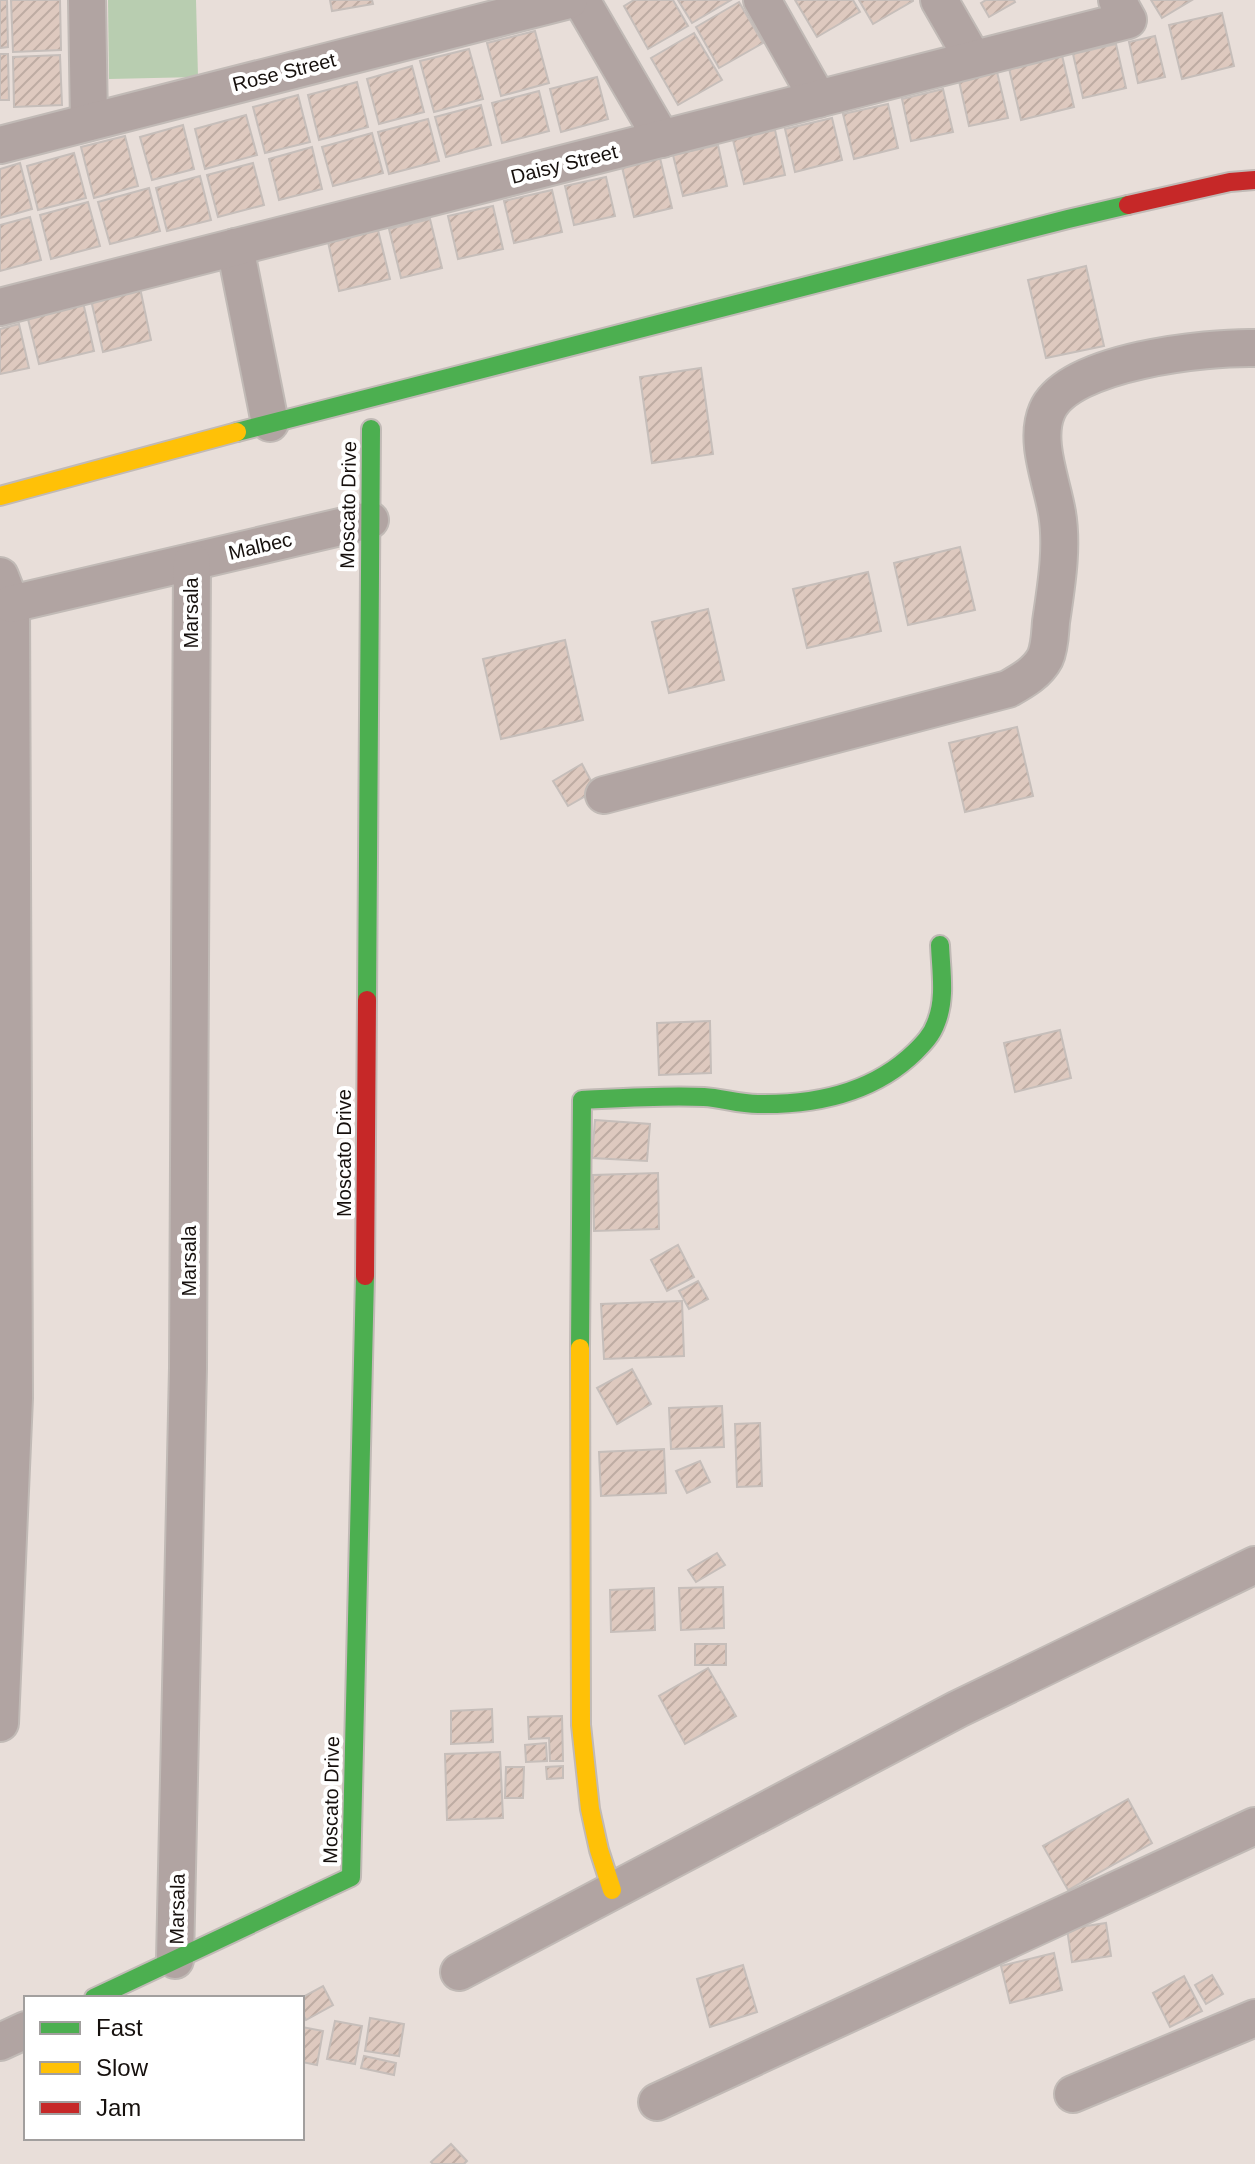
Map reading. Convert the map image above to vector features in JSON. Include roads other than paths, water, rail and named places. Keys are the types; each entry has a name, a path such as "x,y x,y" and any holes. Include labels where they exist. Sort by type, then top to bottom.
{"street":[{"path":"87,0 89,122"},
{"name":"Rose Street","path":"0,145 569,0"},
{"path":"581,0 662,139"},
{"path":"762,0 818,99"},
{"path":"939,0 973,59"},
{"name":"Daisy Street","path":"0,307 973,59 1123,10"},
{"path":"0,496 270,423 1068,219 1230,182 1255,180"},
{"path":"235,247 270,423"},
{"path":"604,795 1008,689 1024,680 1035,672 1045,658 1056,585 1058,516 1042,442 1042,425 1048,408 1079,381 1125,365 1170,353 1255,348"},
{"name":"Moscato Drive","path":"175,1960 351,1877 364,1362 371,429"},
{"name":"Malbec","path":"5,590 192,562 370,520"},
{"name":"Marsala","path":"175,1960 189,1352 192,562"},
{"path":"0,1723 14,1398 5,590"},
{"path":"612,1890 594,1839 582,1735 579,1417 582,1100 717,1098 756,1105 840,1097 878,1081 911,1056 935,1028 943,996 940,945"},
{"path":"459,1972 958,1709 1255,1565"},
{"path":"657,2102 1255,1826"},
{"path":"98,1996 175,1960"},
{"path":"1073,2094 1255,2018"},
{"path":"0,2042 24,2031"}]}
